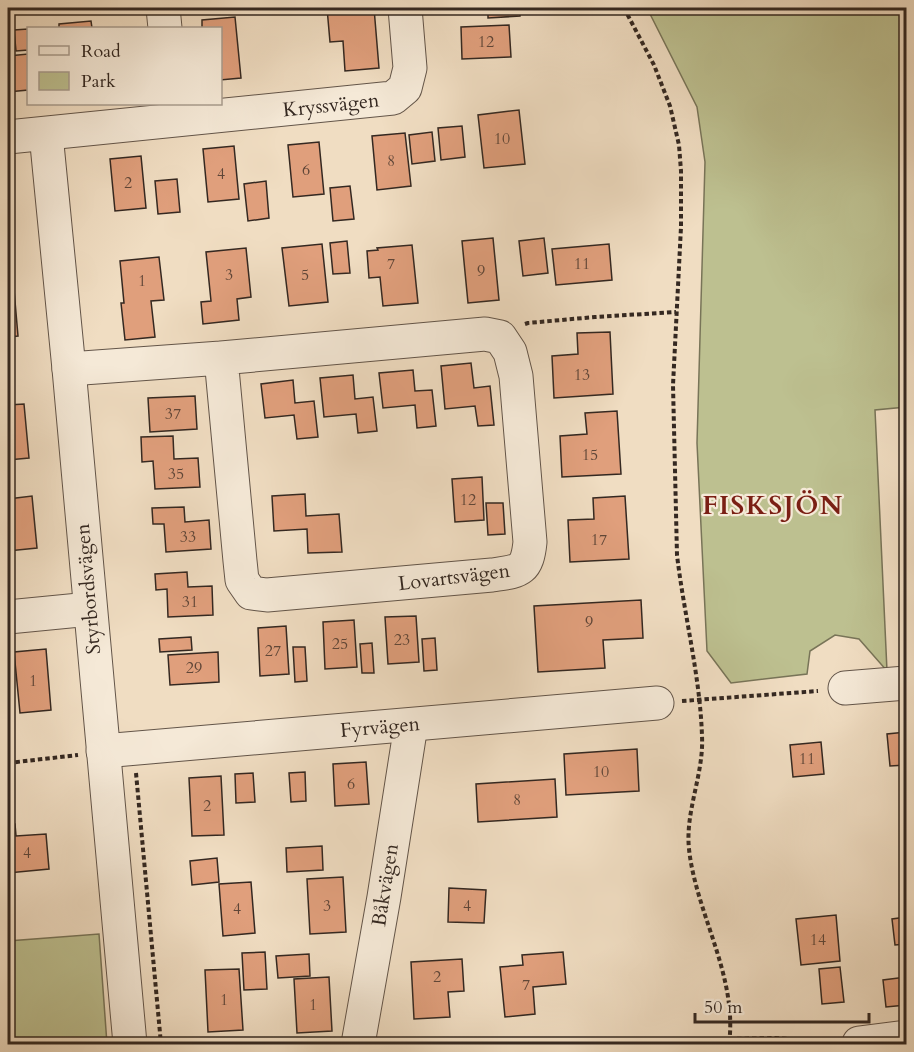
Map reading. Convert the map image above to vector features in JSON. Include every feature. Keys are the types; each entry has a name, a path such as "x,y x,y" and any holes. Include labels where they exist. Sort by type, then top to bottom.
{"street":[{"path":"163,8 165,27"},
{"name":"Kryssvägen","path":"8,137 46,134 173,112 393,98 405,88 410,68 405,8"},
{"name":"Styrbordsvägen","path":"46,134 90,609 119,750 130,1044"},
{"path":"69,369 485,334 500,337"},
{"name":"Lovartsvägen","path":"221,358 242,580 252,593 267,595 492,575 517,571 529,559 530,542 516,376 510,352 500,337"},
{"path":"8,617 90,609"},
{"path":"845,688 906,683"},
{"name":"Fyrvägen","path":"119,750 657,703"},
{"name":"Båkvägen","path":"358,1044 386,886 411,724"},
{"path":"860,1043 906,1037"}],"path":[{"path":"624,8 654,65 670,106 679,145 681,227 673,386 677,555 690,630 703,738 690,823 689,847 693,875 720,962 730,1011 730,1042"},
{"path":"500,337 528,323 676,312"},
{"path":"657,703 845,688"},
{"path":"8,763 119,750 161,1044"},
{"path":"700,1044 775,1038 860,1043"}],"green space":[{"path":"647,8 906,8 906,407 875,410 887,671 859,639 835,635 810,651 807,674 731,683 707,651 697,443 705,162 697,107"},
{"path":"99,934 107,1044 8,1044 8,941"}],"building":[{"path":"327,8 374,8 379,68 345,71 343,41 330,42"},
{"path":"488,8 520,8 520,16 488,18"},
{"path":"235,17 241,78 222,80 222,27 202,27 202,20"},
{"path":"91,21 92,27 59,27 59,24"},
{"path":"509,25 511,57 462,59 461,27"},
{"path":"27,29 27,50 16,51 14,30"},
{"path":"27,54 27,90 8,92 8,56"},
{"path":"519,110 525,164 484,168 478,115"},
{"path":"462,126 465,157 441,160 438,128"},
{"path":"432,132 435,161 412,164 409,135"},
{"path":"405,133 411,186 377,190 372,136"},
{"path":"319,142 324,194 293,197 288,145"},
{"path":"234,146 239,199 208,202 203,149"},
{"path":"141,156 146,208 115,211 110,159"},
{"path":"177,179 180,212 158,214 155,181"},
{"path":"266,181 269,218 248,221 244,184"},
{"path":"350,186 354,219 333,221 330,188"},
{"path":"493,238 499,300 468,303 462,241"},
{"path":"544,238 548,273 523,276 519,241"},
{"path":"347,241 350,273 333,274 330,243"},
{"path":"322,244 328,302 289,306 282,248"},
{"path":"609,244 612,280 556,285 552,249"},
{"path":"412,245 418,303 383,306 380,277 369,278 367,251"},
{"path":"246,248 251,297 237,299 239,320 203,324 201,302 211,301 206,252"},
{"path":"159,257 164,300 151,301 155,337 125,340 120,261"},
{"path":"13,278 18,336 8,337 8,279"},
{"path":"610,332 613,394 554,398 552,356 578,354 577,333"},
{"path":"471,363 474,388 490,386 494,425 478,426 475,406 445,409 441,366"},
{"path":"413,370 415,391 432,390 436,426 417,428 415,405 383,408 379,373"},
{"path":"353,375 355,399 373,397 377,431 358,433 356,414 324,417 320,378"},
{"path":"293,380 295,403 314,401 318,437 297,439 294,415 265,418 261,384"},
{"path":"195,396 197,429 150,432 148,398"},
{"path":"24,404 29,458 8,460 8,405"},
{"path":"617,411 621,474 562,477 560,436 587,434 585,413"},
{"path":"173,436 174,459 198,458 200,487 155,489 153,461 142,462 141,437"},
{"path":"482,477 484,520 455,522 452,479"},
{"path":"305,494 306,516 339,514 342,552 308,553 307,529 274,531 272,496"},
{"path":"32,496 37,548 8,551 8,499"},
{"path":"625,496 629,559 570,562 568,520 594,519 593,498"},
{"path":"486,503 503,503 505,534 488,535"},
{"path":"184,507 185,522 209,520 211,549 166,552 164,524 153,524 152,508"},
{"path":"187,572 188,587 212,586 213,615 168,617 167,589 156,590 155,574"},
{"path":"641,600 643,638 603,640 605,668 538,672 534,606"},
{"path":"416,616 419,662 388,664 385,617"},
{"path":"354,620 357,667 325,669 323,622"},
{"path":"286,626 289,674 260,676 258,628"},
{"path":"191,637 192,650 160,652 159,639"},
{"path":"435,638 437,670 424,671 422,639"},
{"path":"372,643 374,673 362,673 360,644"},
{"path":"293,647 305,647 307,681 295,682"},
{"path":"46,649 51,710 20,713 14,652"},
{"path":"218,652 219,682 170,685 168,655"},
{"path":"906,732 906,765 890,766 887,734"},
{"path":"821,742 824,774 793,777 790,745"},
{"path":"637,749 639,791 566,795 564,754"},
{"path":"366,762 369,804 335,806 333,764"},
{"path":"305,772 306,801 291,802 289,773"},
{"path":"253,773 255,802 236,803 235,774"},
{"path":"221,776 224,835 192,836 189,778"},
{"path":"555,779 557,817 478,822 476,784"},
{"path":"15,824 16,836 46,834 49,869 8,873 8,825"},
{"path":"322,846 323,870 287,872 286,848"},
{"path":"217,858 219,882 192,885 190,861"},
{"path":"343,877 346,932 310,934 307,879"},
{"path":"251,882 255,933 223,936 219,884"},
{"path":"449,888 486,890 484,923 448,922"},
{"path":"836,915 840,961 801,965 796,919"},
{"path":"906,917 906,944 895,945 892,919"},
{"path":"265,952 267,989 244,990 242,953"},
{"path":"563,952 566,984 533,987 535,1014 505,1017 500,967 523,965 522,955"},
{"path":"309,954 310,976 278,978 276,956"},
{"path":"462,959 464,991 448,992 450,1017 414,1019 411,962"},
{"path":"840,967 844,1002 822,1004 819,969"},
{"path":"239,969 243,1030 208,1032 205,970"},
{"path":"329,977 332,1031 297,1033 294,979"},
{"path":"906,977 906,1005 886,1007 883,980"}],"district":[{"name":"FISKSJÖN","path":"773,505"}]}
